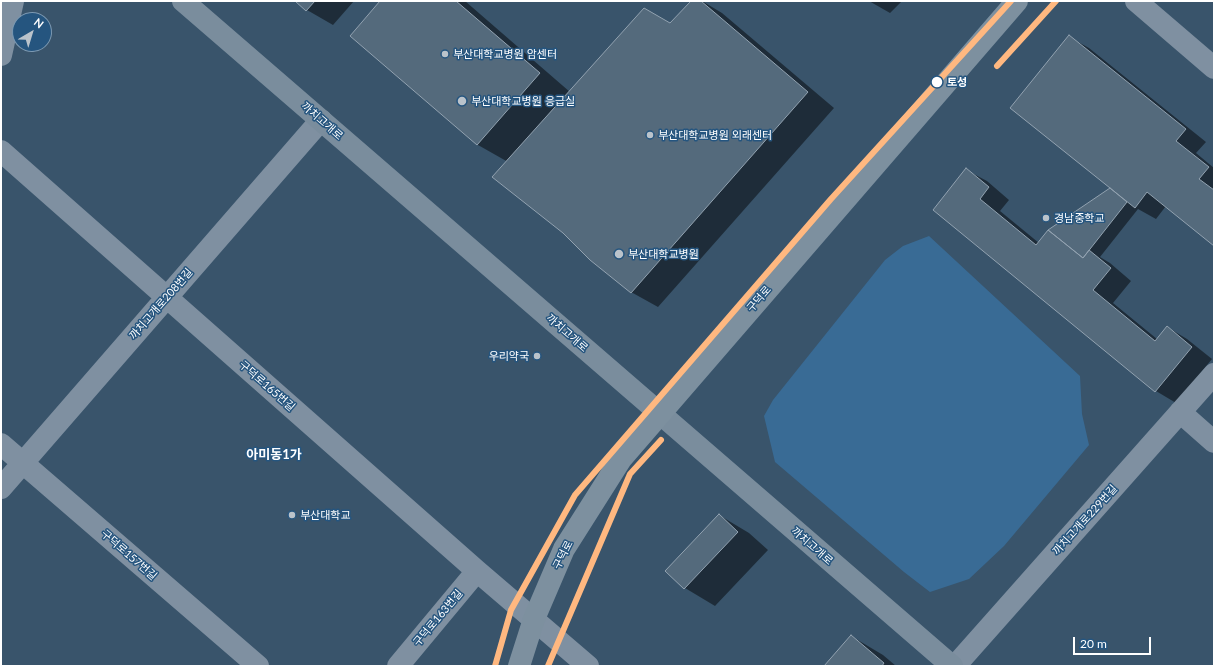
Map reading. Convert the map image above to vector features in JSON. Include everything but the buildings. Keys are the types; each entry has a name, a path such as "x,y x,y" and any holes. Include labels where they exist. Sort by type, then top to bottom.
{"main road":[{"name":"까치고개로","path":"183,1 952,666"},
{"name":"구덕로","path":"520,666 534,619 564,549 621,459 1017,1"}],"street":[{"path":"1,55 13,1"},
{"path":"1136,1 1214,68"},
{"name":"까치고개로208번길","path":"1,488 321,120"},
{"name":"구덕로165번길","path":"1,151 477,571 534,619"},
{"name":"까치고개로229번길","path":"955,666 1214,374"},
{"path":"1180,412 1214,442"},
{"name":"구덕로157번길","path":"1,444 258,666"},
{"name":"구덕로163번길","path":"398,666 477,571"},
{"path":"534,619 588,666"}],"shaded area":[{"path":"929,236 1080,376 1082,414 1089,445 1004,546 969,579 930,592 904,572 775,462 764,416 773,400 885,260 903,246"}],"transit line":[{"path":"495,666 511,610 575,495 831,199 1011,1"},
{"path":"997,66 1056,1"},
{"path":"548,666 630,474 661,440"}],"place":[{"name":"부산대학교병원 암센터","path":"445,54"},
{"name":"토성","path":"937,82"},
{"name":"부산대학교병원 응급실","path":"462,101"},
{"name":"부산대학교병원 외래센터","path":"650,135"},
{"name":"경남중학교","path":"1046,218"},
{"name":"부산대학교병원","path":"619,254"},
{"name":"우리약국","path":"537,356"},
{"name":"부산대학교","path":"292,515"}],"district":[{"name":"아미동1가","path":"274,455"}]}
